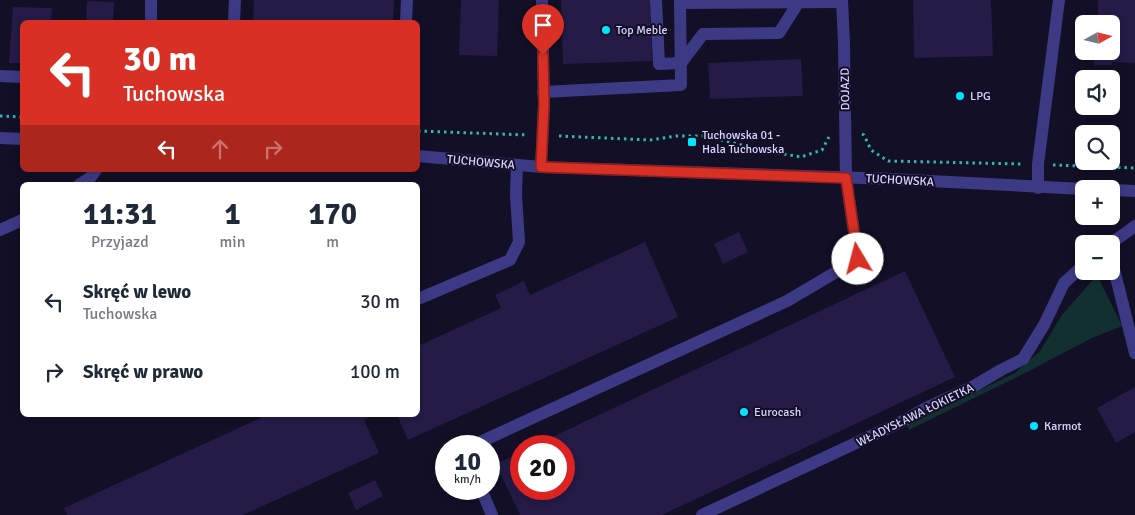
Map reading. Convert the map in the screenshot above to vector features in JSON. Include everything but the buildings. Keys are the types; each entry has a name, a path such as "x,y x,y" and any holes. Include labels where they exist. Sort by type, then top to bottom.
{"street":[{"path":"151,0 151,20"},
{"path":"234,0 234,20"},
{"path":"406,20 407,0"},
{"path":"541,167 543,135 542,0"},
{"path":"656,0 659,64 681,63"},
{"path":"1038,188 1038,164 1059,0"},
{"path":"681,63 703,34 779,33 800,1"},
{"path":"543,92 681,85 680,2 842,1"},
{"name":"DOJAZD","path":"495,435 787,301 858,259 846,178 842,1"},
{"path":"0,76 20,76"},
{"path":"0,138 20,139"},
{"name":"TUCHOWSKA","path":"420,156 541,167 1075,189"},
{"path":"420,298 510,260 519,242 516,196 517,165"},
{"path":"84,182 95,172"},
{"path":"1120,190 1135,191"},
{"path":"0,230 20,221"},
{"path":"1120,237 1135,226"},
{"name":"WŁADYSŁAWA ŁOKIETKA","path":"702,515 903,421 1024,359 1044,325 1064,283 1075,273"},
{"path":"1117,280 1135,353"},
{"path":"486,500 492,515"}],"path":[{"path":"0,116 20,117"},
{"path":"420,131 650,140 676,136 706,136 761,150 801,157 822,150 831,132 846,132 864,135 871,150 888,161 1135,168"}],"green space":[{"path":"1093,280 1099,280 1122,326 1092,338 909,430 907,425 1015,373 1040,351 1062,315"}],"place":[{"name":"Top Meble","path":"606,30"},
{"name":"LPG","path":"960,96"},
{"name":"Tuchowska 01 - Hala Tuchowska","path":"692,142"},
{"name":"Eurocash","path":"744,412"},
{"name":"Karmot","path":"1034,426"}],"route":[{"path":"543,55 544,104 541,167 846,178 858,259"}]}
